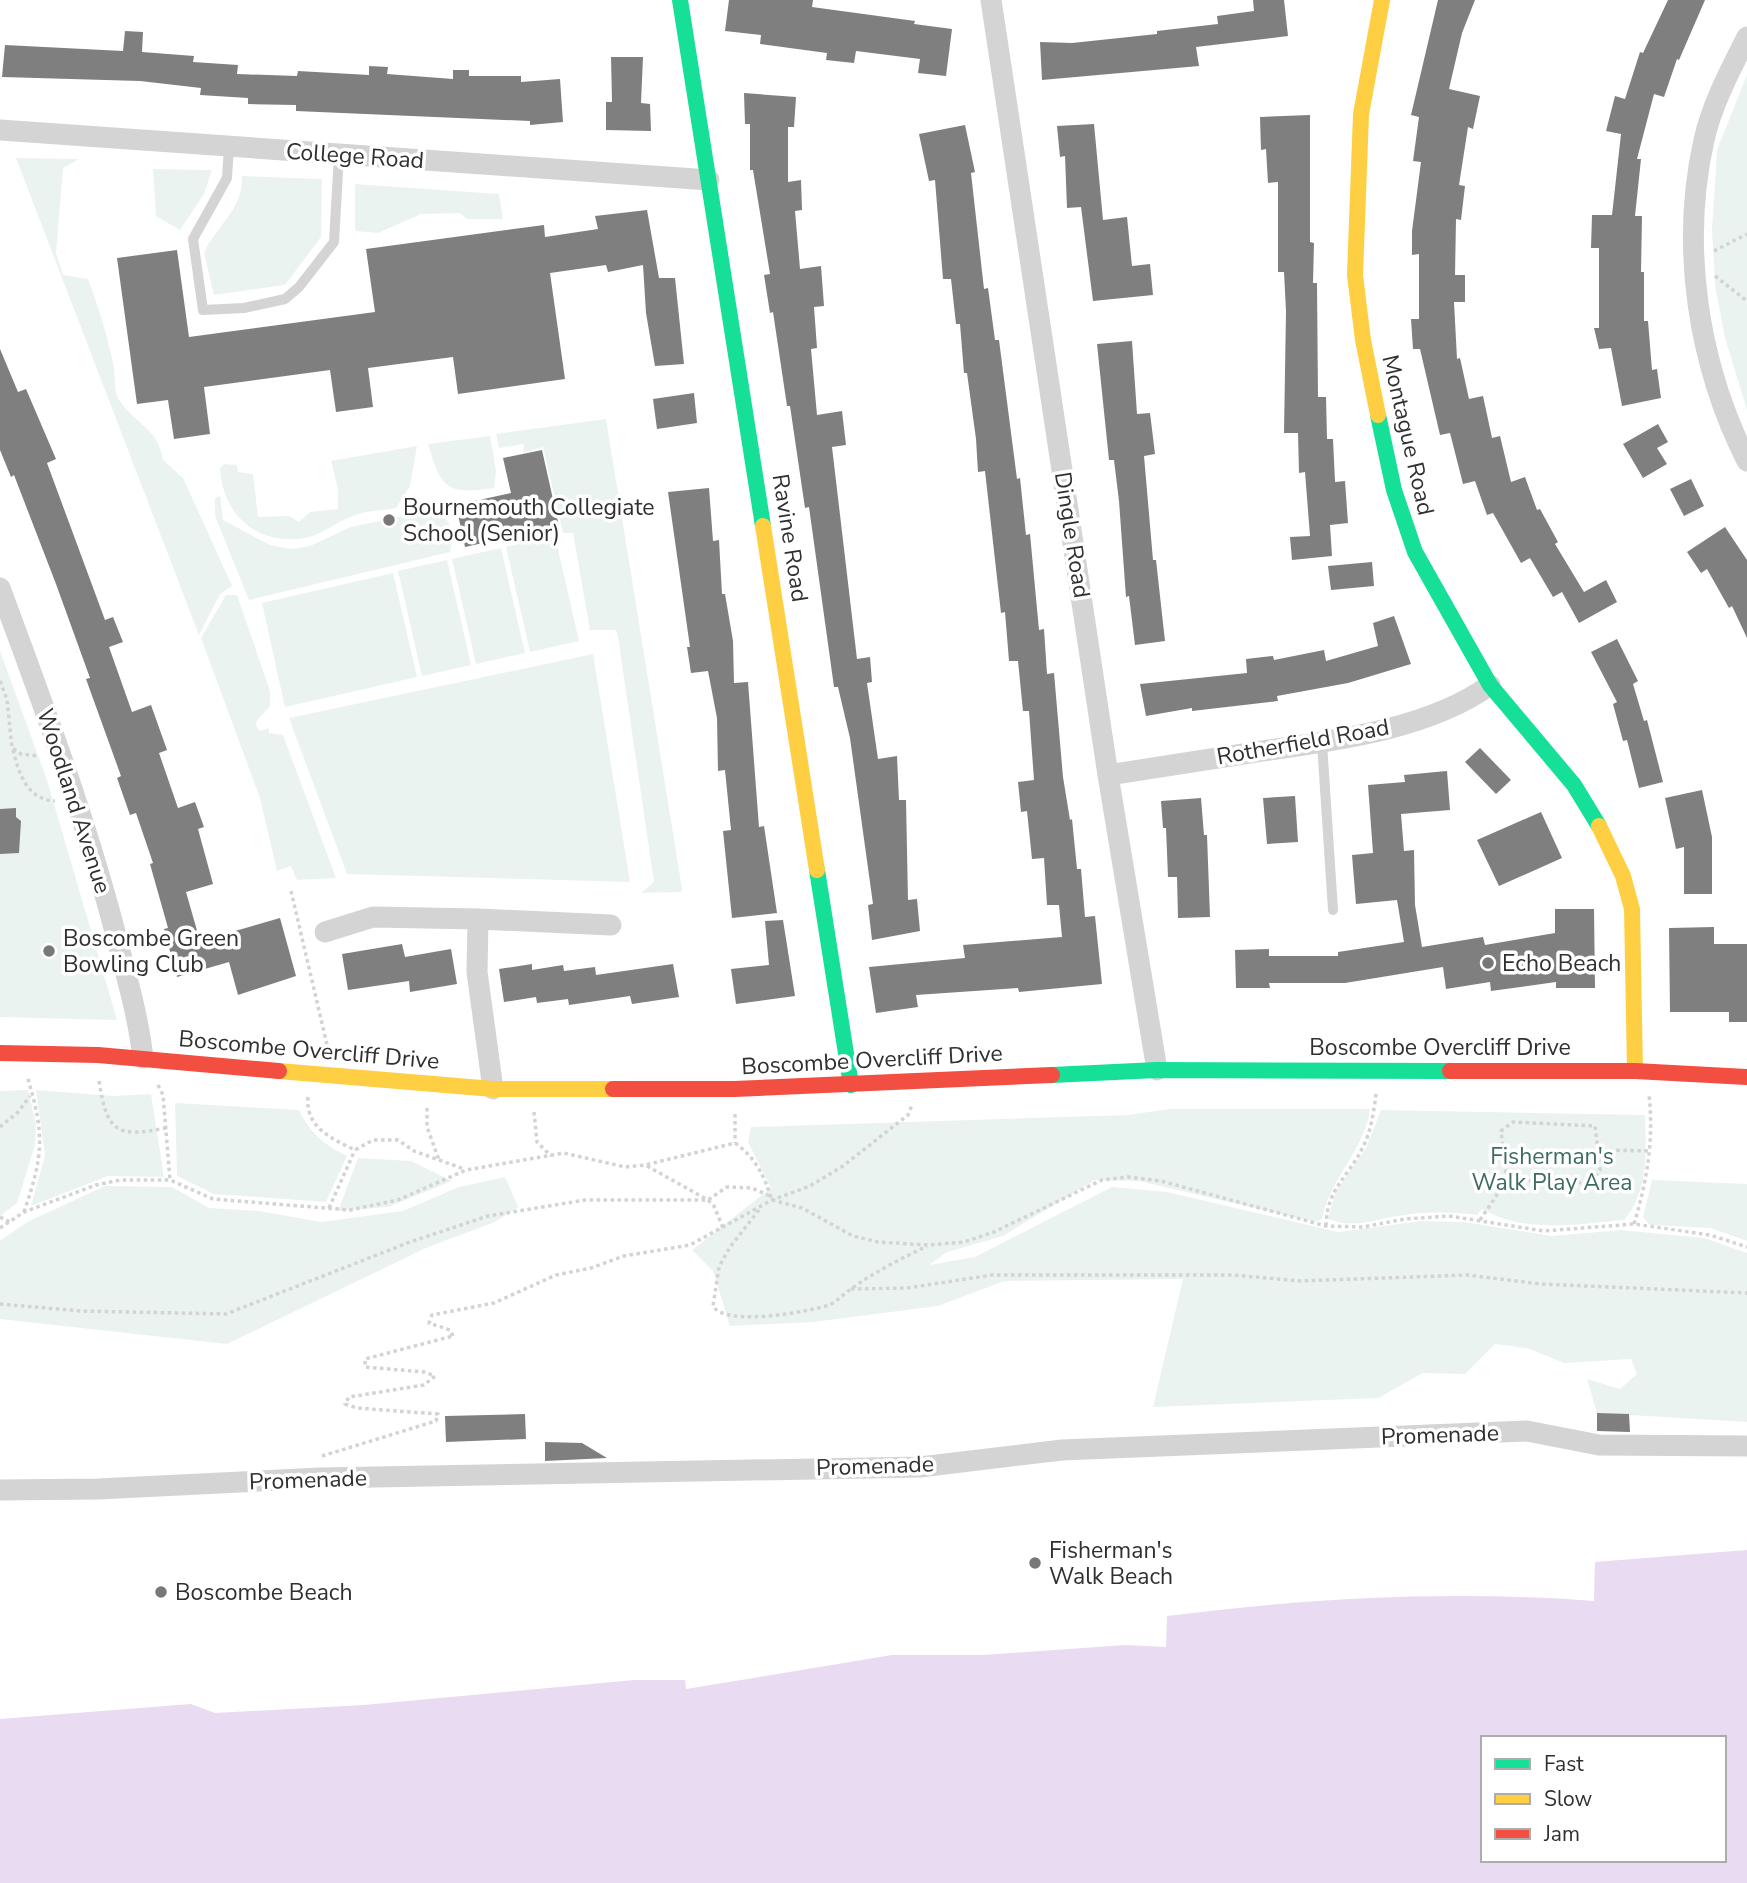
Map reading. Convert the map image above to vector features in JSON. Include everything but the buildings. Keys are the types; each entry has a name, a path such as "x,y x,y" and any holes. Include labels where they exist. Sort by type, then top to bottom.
{"street":[{"name":"Ravine Road","path":"680,0 851,1084"},
{"name":"Dingle Road","path":"991,0 1108,775 1157,1070"},
{"name":"Montague Road","path":"1382,0 1361,114 1355,231 1359,315 1394,490 1415,552 1490,685 1574,785 1605,835 1623,876 1632,909 1634,1071"},
{"path":"1747,37 1705,137 1695,187 1696,261 1708,360 1717,396 1747,461"},
{"name":"College Road","path":"0,130 709,180"},
{"name":"Woodland Avenue","path":"0,588 76,795 136,1014 144,1058"},
{"name":"Rotherfield Road","path":"1108,775 1322,743 1396,726 1466,702 1490,685"},
{"path":"325,932 373,917 611,925"},
{"path":"478,919 477,972 493,1089"},
{"name":"Boscombe Overcliff Drive","path":"0,1053 144,1058 493,1089 734,1089 1157,1070 1376,1068 1634,1071 1747,1077"},
{"name":"Promenade","path":"0,1490 98,1489 320,1478 920,1466 1062,1450 1527,1431 1599,1446 1747,1446"}],"lane":[{"path":"229,148 227,178 193,239 203,310 244,308 285,299 299,287 334,242 340,155"},
{"path":"1322,743 1333,910"}],"path":[{"path":"1747,234 1696,261 1747,300"},
{"path":"0,681 7,699 12,747 21,778 36,795 45,800 57,802 76,795"},
{"path":"12,747 21,754 64,758"},
{"path":"291,891 334,1075"},
{"path":"20,1052 41,1121 41,1153 24,1212"},
{"path":"144,1058 163,1095 170,1180"},
{"path":"1326,1226 1327,1206 1333,1190 1363,1146 1373,1118 1376,1068"},
{"path":"1634,1071 1649,1096 1651,1151 1648,1180 1634,1224"},
{"path":"923,1081 908,1115 843,1166 810,1186 771,1198 761,1208 730,1247 719,1267 713,1306 716,1312 727,1316 787,1315 831,1305 851,1289 928,1245"},
{"path":"99,1084 107,1119 114,1126 128,1133 166,1128"},
{"path":"0,1127 18,1112 30,1096"},
{"path":"308,1097 307,1107 315,1126 332,1139 355,1150"},
{"path":"427,1108 427,1127 439,1160"},
{"path":"534,1118 537,1142 551,1156"},
{"path":"1480,1220 1507,1180 1501,1131 1513,1122 1595,1126 1600,1170 1590,1183 1507,1180"},
{"path":"328,1209 355,1150 373,1140 398,1140 414,1151 466,1170"},
{"path":"0,1228 24,1212 96,1185 120,1180 170,1180 213,1199 350,1210 397,1200 466,1170 564,1153 625,1167 645,1165 735,1143 750,1154 771,1198"},
{"path":"1598,1150 1651,1151"},
{"path":"645,1165 708,1200 714,1206 723,1228"},
{"path":"0,1304 81,1311 226,1314 410,1242 488,1216 585,1200 708,1200 727,1187 752,1188 771,1198 802,1208 853,1236 878,1242 928,1245 964,1242 994,1232 1102,1180 1128,1177 1161,1181 1326,1226 1363,1227 1405,1219 1448,1216 1544,1231 1634,1224 1710,1235 1747,1247"},
{"path":"320,1478 313,1458 436,1421 438,1414 345,1404 348,1396 424,1385 435,1376 424,1372 365,1367 365,1359 453,1336 450,1330 429,1322 432,1315 494,1303 556,1275 591,1268 624,1256 690,1245 761,1208"},
{"path":"0,1217 10,1222"},
{"path":"851,1289 908,1288 992,1275 1233,1275 1300,1281 1467,1275 1541,1284 1747,1293"}],"green space":[{"path":"1747,75 1747,410 1725,338 1715,285 1712,229 1717,150"},
{"path":"16,158 79,159 63,168 56,253 63,275 88,279 108,341 119,400 151,434 163,460 183,478 232,586 220,594 199,635"},
{"path":"153,169 212,170 204,194 180,230 156,216"},
{"path":"242,176 322,179 321,237 285,285 214,295 204,253 239,198"},
{"path":"355,184 499,194 503,219 467,219 460,213 421,214 378,233 355,231"},
{"path":"606,419 681,892 641,893 654,882 618,637 616,630 590,630 573,533 563,533 543,447 523,453 524,444 499,448 496,434"},
{"path":"490,436 496,471 494,488 466,490 448,486 437,471 428,444"},
{"path":"417,446 410,486 396,508 358,514 309,537 275,538 247,525 228,501 220,469 224,464 237,465 238,472 253,474 258,517 289,516 299,522 310,512 338,509 338,489 331,461"},
{"path":"220,496 223,520 270,545 291,549 310,546 351,527 436,509 446,519 450,528 450,552 249,600 215,516 215,498"},
{"path":"555,536 579,641 530,652 506,547"},
{"path":"501,548 525,653 476,664 452,559"},
{"path":"447,560 471,665 422,676 398,571"},
{"path":"393,573 417,677 285,707 262,603"},
{"path":"226,595 237,595 270,691 270,706 257,720 256,726 260,731 269,728 269,733 283,735 336,878 297,880 291,866 277,871 260,798 201,638"},
{"name":"Boscombe Green Bowling Club","path":"0,651 47,780 117,1020 0,1017"},
{"path":"593,654 630,882 347,874 289,718"},
{"path":"28,1090 36,1124 35,1145 17,1203 0,1216 0,1091"},
{"path":"36,1090 113,1096 151,1094 164,1177 108,1176 31,1206 45,1155"},
{"path":"175,1103 299,1110 318,1138 347,1156 326,1202 214,1194 177,1176"},
{"path":"1169,1109 1370,1109 1362,1138 1332,1190 1322,1219 1315,1222 1139,1181 1095,1180 1003,1236 947,1252 929,1265 975,1257 1112,1187 1167,1192 1338,1232 1421,1221 1464,1222 1552,1236 1621,1230 1704,1238 1747,1253 1747,1422 1597,1413 1587,1379 1620,1389 1637,1374 1631,1359 1564,1363 1527,1348 1495,1344 1465,1374 1423,1373 1378,1398 1153,1407 1183,1279 1004,1281 938,1306 813,1322 730,1326 713,1271 692,1250 771,1188 748,1142 751,1127 1128,1115"},
{"name":"Fisherman's Walk Play Area","path":"1381,1110 1645,1115 1644,1170 1638,1197 1624,1220 1570,1225 1516,1222 1482,1209 1477,1215 1418,1213 1355,1224 1328,1219 1336,1191 1366,1148"},
{"path":"358,1158 411,1161 452,1181 388,1207 338,1211"},
{"path":"505,1177 518,1207 495,1222 428,1247 227,1344 0,1319 0,1241 27,1222 105,1186 172,1187 209,1208 259,1211 321,1222 403,1211 459,1187"},
{"path":"1652,1180 1747,1184 1747,1241 1711,1228 1650,1225 1643,1217"}],"shaded area":[{"path":"1747,1550 1747,1883 0,1883 0,1719 191,1704 215,1713 364,1705 634,1680 685,1680 686,1689 892,1655 983,1655 1125,1645 1166,1647 1167,1616 1220,1610 1327,1600 1434,1596 1594,1601 1595,1562"}],"traffic: fast":[{"path":"680,0 763,526"},
{"path":"1378,415 1394,490 1415,552 1490,685 1574,785 1599,826"},
{"path":"817,870 851,1085"},
{"path":"1052,1075 1157,1070 1450,1071"}],"traffic: slow":[{"path":"1378,415 1363,340 1355,275 1361,114 1382,0"},
{"path":"763,526 817,870"},
{"path":"1599,826 1623,876 1632,909 1635,1071"},
{"path":"279,1071 493,1089 613,1089"}],"traffic: jam":[{"path":"0,1053 98,1055 279,1071"},
{"path":"1450,1071 1635,1071 1747,1077"},
{"path":"613,1089 734,1089 1052,1075"}],"place":[{"name":"Bournemouth Collegiate School (Senior)","path":"389,520"},
{"name":"Boscombe Green Bowling Club","path":"49,951"},
{"name":"Echo Beach","path":"1488,963"},
{"name":"Fisherman's Walk Beach","path":"1035,1563"},
{"name":"Boscombe Beach","path":"161,1592"}]}
